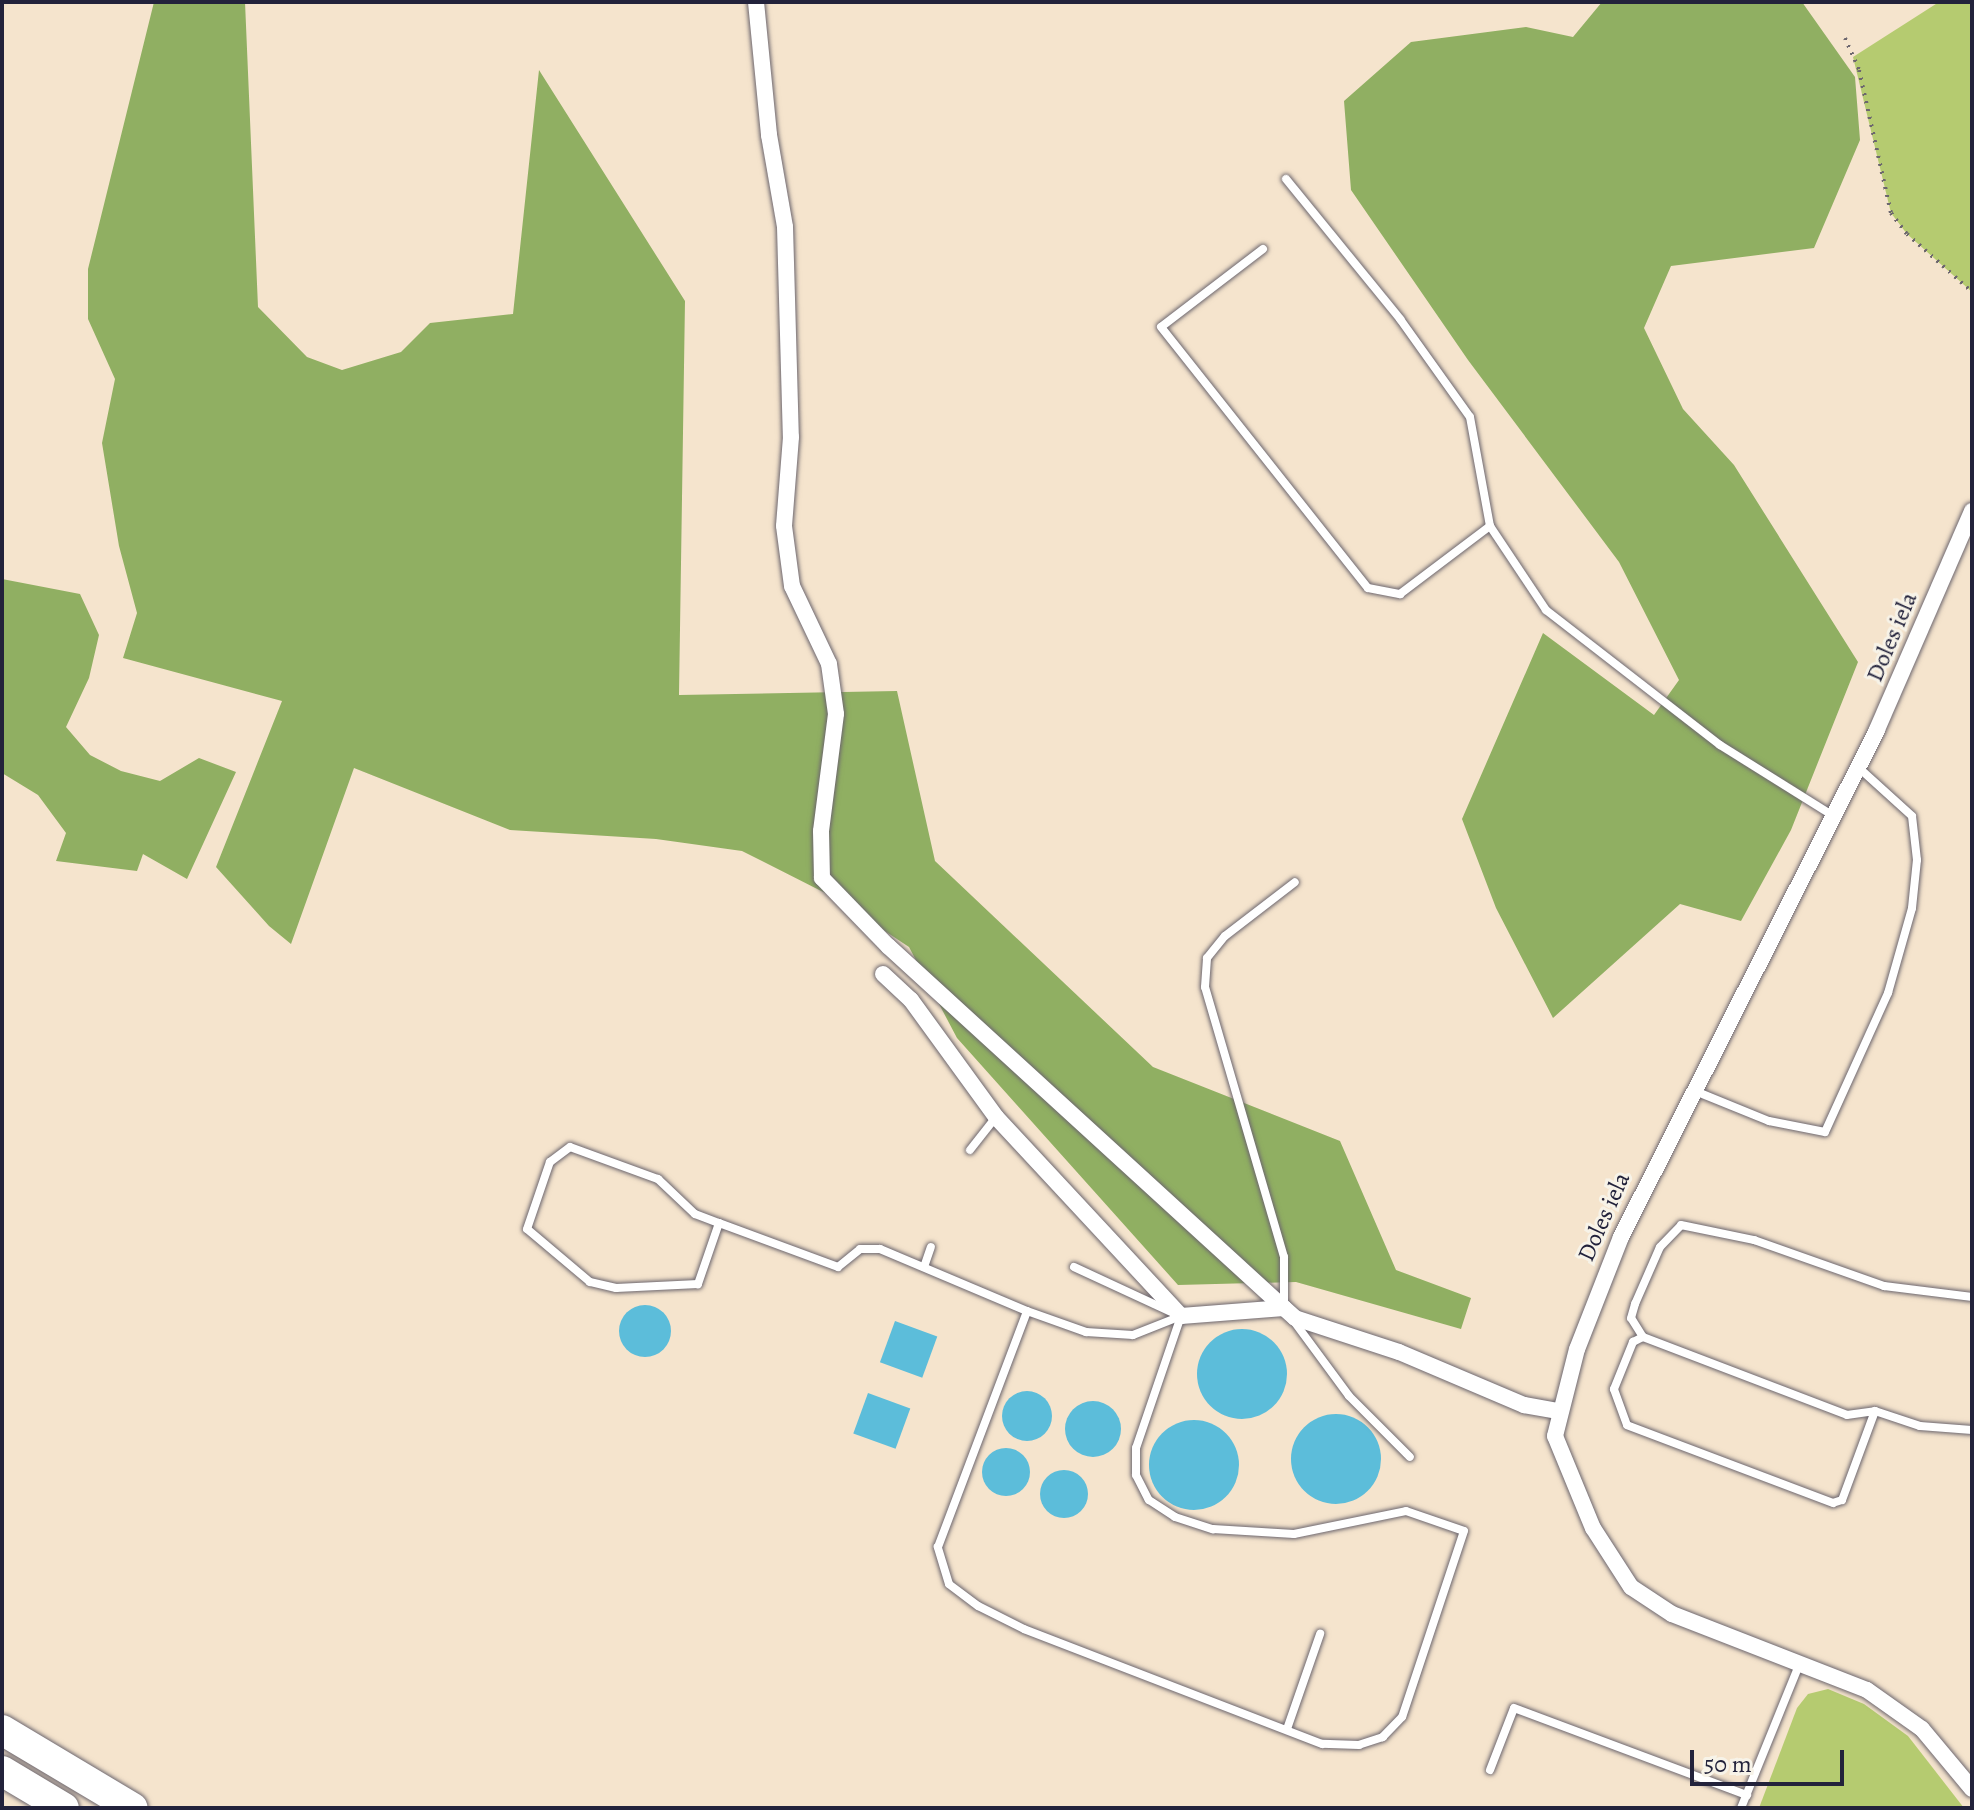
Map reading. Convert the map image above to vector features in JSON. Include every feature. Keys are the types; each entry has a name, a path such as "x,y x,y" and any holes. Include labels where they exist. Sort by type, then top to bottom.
{"highway":[{"path":"2,1730 133,1808"},
{"path":"2,1771 64,1808"}],"street":[{"path":"756,2 769,135 785,227 791,437 784,526 792,586 829,664 836,714 821,831 822,878 888,946 1295,1318 1412,1357 1524,1405 1558,1411"},
{"name":"Doles iela","path":"1972,511 1858,767 1692,1090 1616,1248 1558,1411 1555,1436 1593,1528 1631,1587 1672,1614 1867,1690 1922,1729 1972,1788"},
{"path":"883,974 911,1000 996,1117 1181,1316 1284,1308"}],"lane":[{"path":"1286,179 1400,319 1470,417 1490,526 1546,610 1720,745 1832,815"},
{"path":"1263,249 1161,327 1368,588 1400,594 1490,526"},
{"path":"1692,1090 1769,1121 1825,1132 1888,993 1912,908 1917,860 1912,816 1858,767"},
{"path":"1295,882 1225,936 1207,958 1205,987 1284,1257 1284,1308 1349,1396 1410,1457"},
{"path":"970,1150 996,1117"},
{"path":"719,1223 698,1284 616,1288 590,1282 527,1229 550,1162 570,1147 658,1179 695,1214 838,1267 860,1249 880,1249 1027,1311 1086,1332 1133,1335 1181,1316"},
{"path":"1972,1297 1884,1286 1769,1245 1681,1225 1671,1229 1660,1247 1631,1318 1643,1337 1847,1415 1875,1411 1920,1426 1972,1430"},
{"path":"924,1267 931,1247"},
{"path":"1074,1267 1181,1316"},
{"path":"1027,1311 938,1547 949,1584 978,1606 1024,1629 1322,1744 1359,1745 1383,1737 1402,1717 1464,1531 1406,1511 1294,1534 1213,1529 1175,1517 1149,1500 1136,1475 1136,1448 1181,1316"},
{"path":"1643,1337 1633,1342 1614,1389 1627,1425 1833,1503 1842,1500 1875,1411"},
{"path":"1287,1729 1320,1634"},
{"path":"1741,1808 1800,1662"},
{"path":"1490,1770 1514,1708 1747,1795"}],"path":[{"path":"1845,38 1859,70 1891,213 1907,234 1972,292"}],"green space":[{"path":"154,2 245,2 258,307 307,357 342,370 401,352 430,323 513,314 539,70 685,301 679,695 897,691 935,861 1153,1067 1340,1141 1396,1270 1471,1298 1461,1329 1296,1282 1178,1285 957,1038 909,947 835,898 742,851 656,839 510,830 354,768 291,944 269,926 216,867 282,701 123,658 137,613 119,546 102,443 115,379 88,319 88,269"},
{"path":"1602,2 1802,2 1855,77 1860,140 1814,248 1671,266 1644,328 1683,409 1734,465 1858,662 1791,830 1741,921 1680,904 1553,1018 1496,908 1462,819 1543,633 1654,715 1679,680 1619,562 1468,360 1351,190 1344,101 1411,42 1526,27 1573,37"},
{"path":"1939,2 1972,2 1972,292 1907,234 1891,213 1853,57"},
{"path":"2,579 80,594 99,635 89,678 66,727 90,755 121,771 160,781 199,758 236,772 187,879 143,854 137,871 56,861 66,833 38,795 2,773"},
{"path":"1828,1689 1864,1704 1908,1736 1964,1808 1759,1808 1797,1708 1808,1694"}],"water":[{"path":"645,1305 663,1313 671,1331 663,1349 645,1357 627,1349 619,1331 627,1313"},
{"path":"895,1321 937,1336 922,1378 880,1362"},
{"path":"1242,1329 1259,1332 1274,1342 1284,1357 1287,1374 1284,1391 1274,1406 1259,1416 1242,1419 1225,1416 1210,1406 1200,1391 1197,1374 1200,1357 1210,1342 1225,1332"},
{"path":"1017,1392 1037,1392 1051,1406 1051,1426 1037,1440 1017,1440 1003,1426 1003,1406"},
{"path":"868,1393 910,1408 896,1449 853,1433"},
{"path":"1093,1401 1113,1409 1121,1429 1113,1449 1093,1457 1073,1449 1065,1429 1073,1409"},
{"path":"1336,1414 1353,1418 1368,1427 1377,1442 1381,1459 1377,1476 1368,1491 1353,1500 1336,1504 1319,1500 1304,1491 1295,1476 1291,1459 1295,1442 1304,1427 1319,1418"},
{"path":"1194,1420 1211,1424 1226,1433 1235,1448 1239,1465 1235,1482 1226,1497 1211,1506 1194,1510 1177,1506 1162,1497 1153,1482 1149,1465 1153,1448 1162,1433 1177,1424"},
{"path":"1006,1448 1023,1455 1030,1472 1023,1489 1006,1496 989,1489 982,1472 989,1455"},
{"path":"1064,1470 1073,1471 1081,1477 1087,1485 1087,1503 1081,1511 1073,1517 1064,1518 1055,1517 1047,1511 1041,1503 1040,1494 1041,1485 1047,1477 1055,1471"}]}
